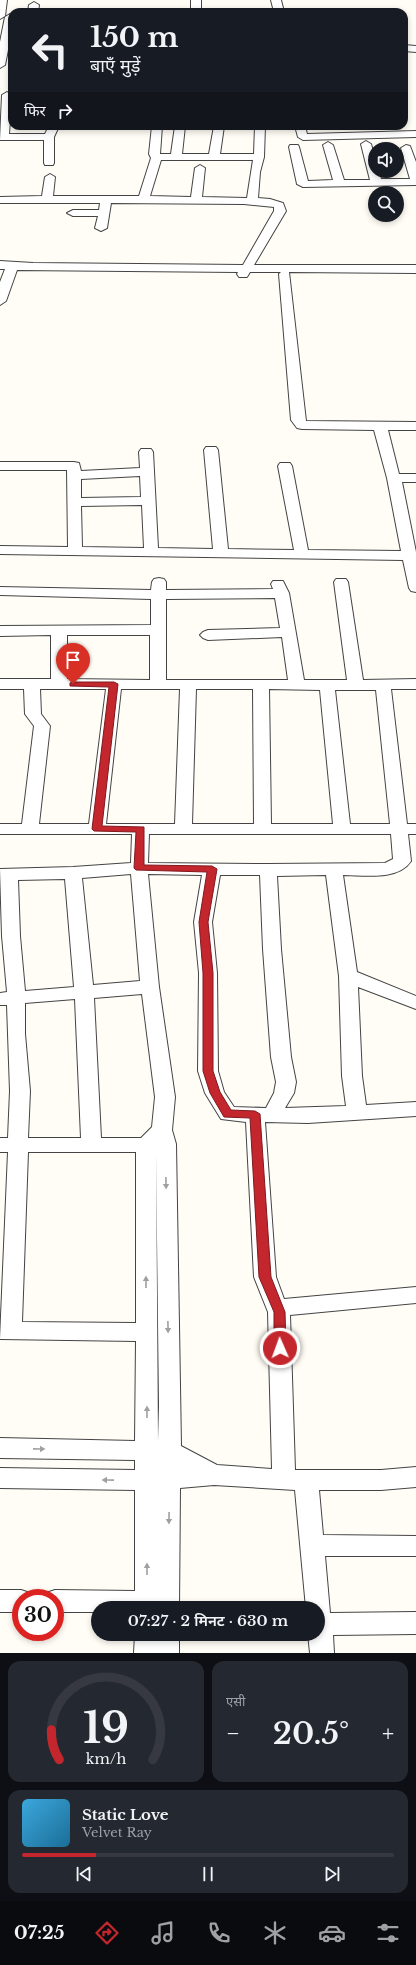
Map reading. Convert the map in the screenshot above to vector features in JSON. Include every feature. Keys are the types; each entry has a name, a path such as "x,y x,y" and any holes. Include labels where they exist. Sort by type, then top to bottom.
{"street":[{"path":"0,65 6,17 2,0"},
{"path":"6,90 1,137 49,137"},
{"path":"49,163 49,137 52,130"},
{"path":"143,199 157,157 154,154 157,130"},
{"path":"176,157 179,130"},
{"path":"214,157 218,130"},
{"path":"252,201 259,157 260,130"},
{"path":"301,130 303,137 342,131 384,130 416,134"},
{"path":"366,144 376,182"},
{"path":"328,145 339,183"},
{"path":"294,147 303,184 416,180 406,148"},
{"path":"157,157 259,157"},
{"path":"196,200 200,168"},
{"path":"47,200 50,177"},
{"path":"0,200 143,199 252,201 275,203 279,205 280,211 245,271"},
{"path":"101,228 106,200"},
{"path":"73,213 104,213"},
{"path":"0,298 6,268 245,271 416,269"},
{"path":"245,271 285,274 416,275"},
{"path":"285,274 298,420 302,426 416,426"},
{"path":"380,426 413,556 416,588"},
{"path":"211,450 221,553"},
{"path":"146,452 151,553"},
{"path":"0,466 74,466 75,552"},
{"path":"285,466 302,554"},
{"path":"75,475 147,472"},
{"path":"394,478 416,478"},
{"path":"75,502 148,501"},
{"path":"0,550 413,556"},
{"path":"341,582 356,685"},
{"path":"0,591 280,587 297,685"},
{"path":"158,685 159,589"},
{"path":"0,631 158,630"},
{"path":"59,631 59,684"},
{"path":"208,635 289,632"},
{"path":"0,684 416,684"},
{"path":"30,829 42,726 33,714 32,684"},
{"path":"97,829 114,684"},
{"path":"183,829 188,685"},
{"path":"261,685 263,829"},
{"path":"327,685 342,829"},
{"path":"146,1332 6,1330 10,1145 20,1091 16,1034 8,998 4,876 139,868 334,870 386,869 396,866 402,861 408,829 383,685"},
{"path":"0,829 408,829"},
{"path":"141,829 139,868 150,987 165,1097 158,1140 146,1332 147,1479 154,1601"},
{"path":"212,869 204,922 208,973 208,1071 215,1093 228,1114 308,1116 416,1109"},
{"path":"268,870 271,899 272,949 281,1057 286,1082 284,1093 263,1115 265,1277 280,1312 295,1479 312,1545 318,1601"},
{"path":"334,870 348,976 352,1076 357,1113"},
{"path":"74,873 84,992 91,1144"},
{"path":"348,976 416,1003"},
{"path":"8,998 150,987"},
{"path":"10,1145 91,1144 158,1140"},
{"path":"155,1601 170,1479 158,1140"},
{"path":"280,1312 285,1307 416,1295"},
{"path":"0,1448 170,1451 214,1475"},
{"path":"0,1478 170,1479 214,1475 295,1479 381,1480 416,1477"},
{"path":"312,1545 416,1546"},
{"path":"0,1601 12,1601"},
{"path":"64,1601 91,1603"},
{"path":"325,1624 416,1623"},
{"path":"146,1653 147,1641"},
{"path":"167,1653 168,1641"},
{"path":"321,1641 322,1653"}],"route":[{"path":"73,684 114,684 97,829 141,829 139,868 212,869 204,922 208,973 208,1071 215,1093 228,1114 255,1114 265,1277 280,1312 280,1348"}]}
